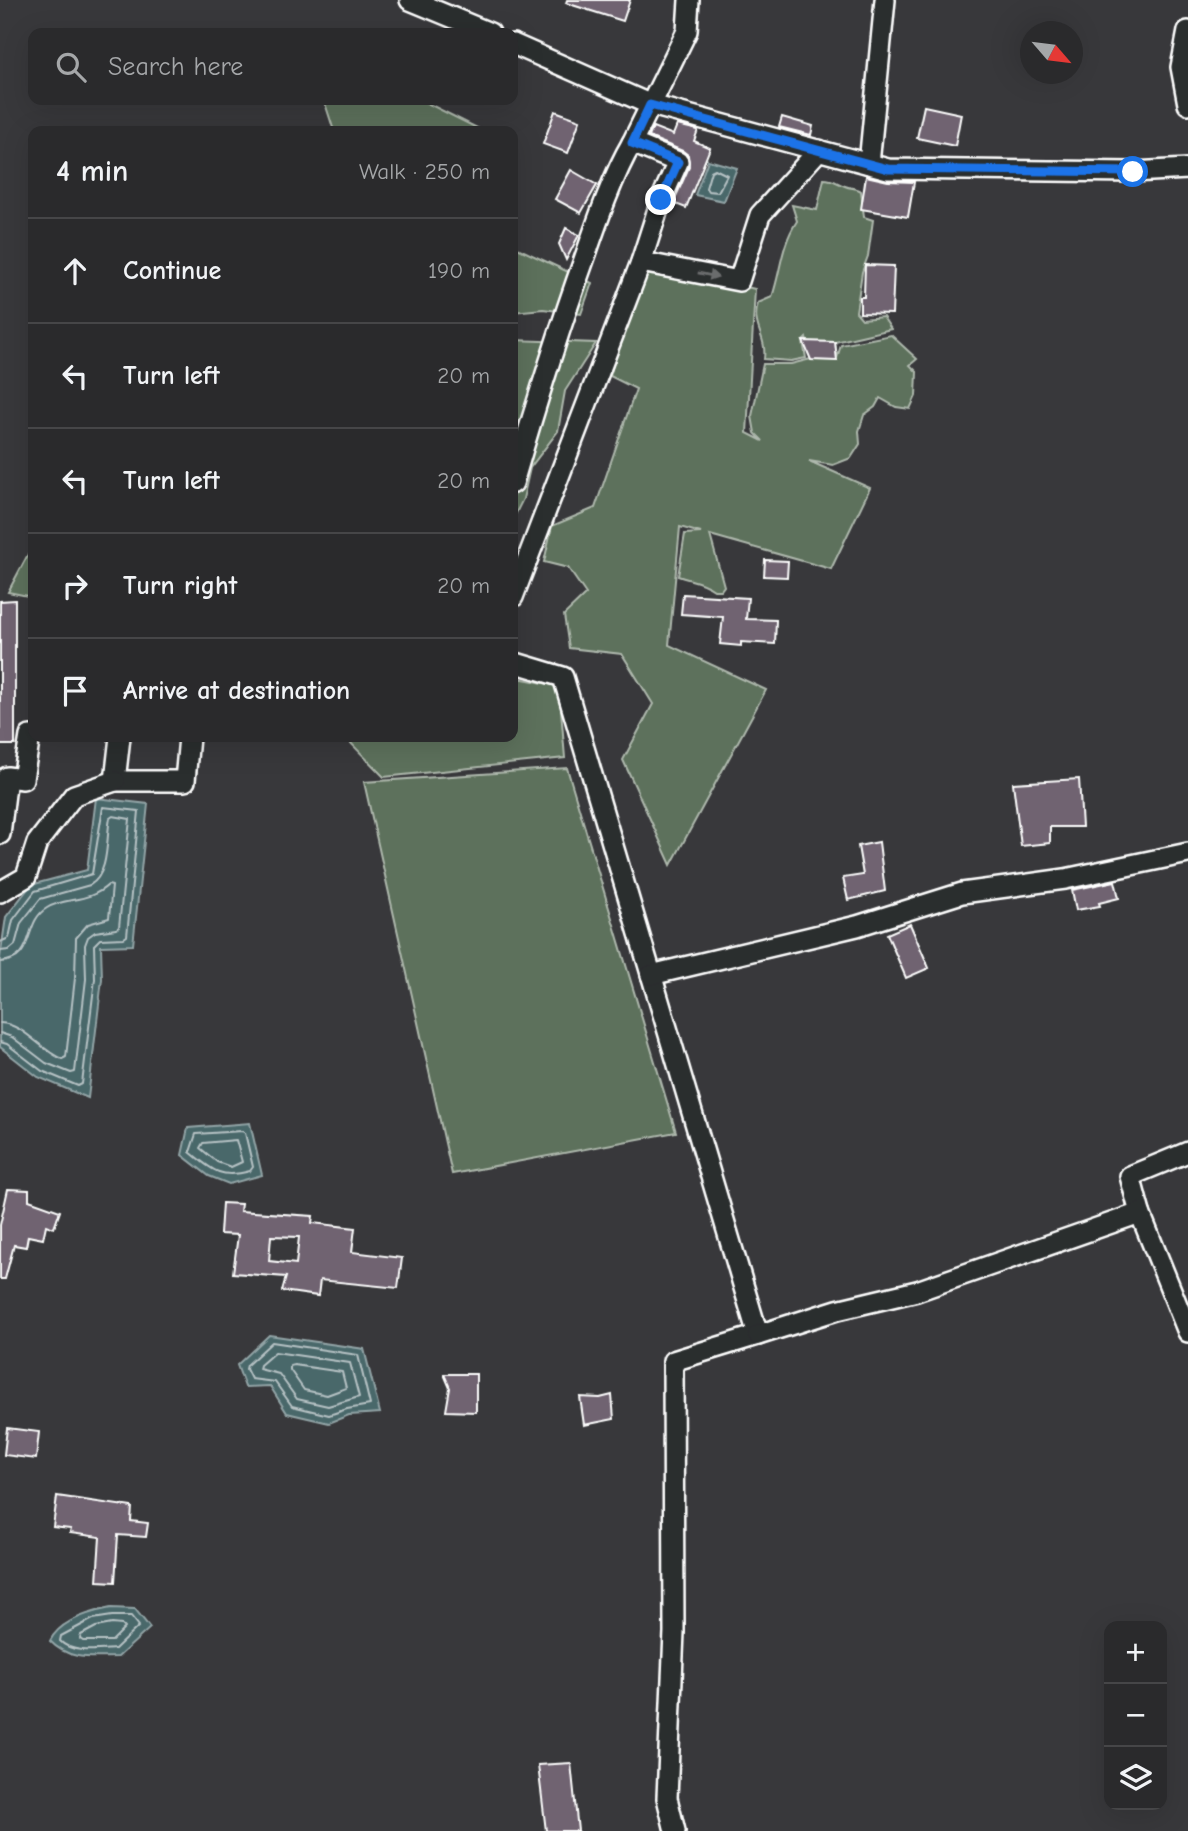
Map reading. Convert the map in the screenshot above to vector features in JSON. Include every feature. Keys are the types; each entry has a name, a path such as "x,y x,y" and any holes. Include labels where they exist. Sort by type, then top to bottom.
{"street":[{"path":"410,0 478,28"},
{"path":"518,466 560,325 595,229 623,158 687,31 689,0"},
{"path":"869,164 885,0"},
{"path":"1188,31 1181,67 1188,104"},
{"path":"518,46 650,105 888,169 1133,172 1188,169"},
{"path":"518,584 661,200 678,162 632,143"},
{"path":"640,262 738,281 760,215 818,150"},
{"path":"518,664 563,677 758,1335"},
{"path":"0,834 6,777 23,779 29,742"},
{"path":"115,781 119,742"},
{"path":"0,892 26,877 37,843 74,795 115,781 184,780 188,742"},
{"path":"651,975 857,926 962,893 1065,879 1188,853"},
{"path":"1188,1152 1130,1176 1140,1213 1188,1332"},
{"path":"675,1831 667,1798 674,1632 673,1361 837,1310 929,1287 1140,1213"}],"green space":[{"path":"326,105 431,105 473,126 332,126"},
{"path":"824,179 861,191 864,217 873,220 856,312 862,319 883,317 891,329 835,342 837,358 841,345 891,335 917,359 910,365 917,372 916,396 910,409 896,407 880,398 875,407 864,415 859,431 860,444 851,458 833,465 809,461 870,488 831,569 710,535 724,586 721,590 714,590 678,576 685,534 701,533 680,527 669,645 766,690 671,865 623,760 653,704 622,654 569,648 564,615 586,594 568,568 544,562 552,526 595,508 636,389 610,376 641,262 755,289 747,433 763,441 755,433 752,416 763,364 791,364 811,359 806,338 803,341 806,358 791,361 764,359 756,311 758,303 772,297 784,249 797,221 792,205 817,210"},
{"path":"518,248 592,283 581,314 543,309 518,312"},
{"path":"518,340 596,343 565,391 558,431 530,468 518,509"},
{"path":"28,554 28,596 8,592"},
{"path":"518,678 559,686 565,758 384,777 350,742 518,742"},
{"path":"567,768 676,1132 452,1174 364,782"}],"water":[{"path":"708,160 737,168 724,201 695,195"},
{"path":"96,798 148,804 133,945 101,946 102,979 88,1098 38,1077 0,1047 0,958 6,917 31,885 87,870"},
{"path":"250,1123 262,1175 229,1184 209,1176 182,1155 188,1128"},
{"path":"269,1335 364,1349 380,1413 349,1415 329,1423 287,1413 270,1386 245,1387 237,1365"},
{"path":"111,1608 135,1609 150,1628 118,1657 73,1655 50,1641 68,1622"}],"building":[{"path":"567,0 630,0 623,21 566,3"},
{"path":"924,106 961,114 955,146 917,138"},
{"path":"555,111 580,120 568,153 543,144"},
{"path":"782,117 813,126 811,135 779,127"},
{"path":"677,125 698,130 694,141 710,148 686,208 673,203 689,167 688,155 649,137 653,127 673,135"},
{"path":"571,170 597,185 581,213 555,199"},
{"path":"866,176 888,181 914,182 908,217 861,209"},
{"path":"566,228 579,235 566,260 559,244"},
{"path":"865,265 894,266 892,314 860,313 860,297 864,297"},
{"path":"803,341 835,342 837,361 811,360"},
{"path":"765,560 788,561 787,577 764,576"},
{"path":"683,594 748,598 746,619 776,620 775,644 720,644 723,617 681,614"},
{"path":"15,600 15,745 0,745 0,601"},
{"path":"1079,779 1082,827 1050,827 1050,843 1021,846 1013,783"},
{"path":"879,842 885,891 848,900 843,878 863,875 858,846"},
{"path":"1115,881 1119,898 1099,903 1100,906 1076,910 1072,890"},
{"path":"910,924 929,968 906,978 887,934"},
{"path":"8,1189 29,1190 29,1200 60,1211 54,1228 46,1225 43,1239 28,1236 26,1247 14,1245 5,1279 0,1279 0,1225"},
{"path":"222,1203 241,1204 240,1211 313,1216 312,1223 355,1228 352,1252 402,1258 398,1288 320,1280 318,1296 282,1291 286,1277 233,1273 238,1235 220,1234","holes":["271,1236 299,1237 296,1264 269,1261"]},
{"path":"444,1374 476,1374 476,1412 446,1411 450,1388"},
{"path":"612,1395 614,1419 584,1425 580,1397 600,1398"},
{"path":"7,1428 39,1432 36,1459 4,1455"},
{"path":"57,1496 132,1507 131,1521 148,1523 146,1537 118,1535 115,1582 97,1581 100,1537 70,1533 71,1529 53,1527"},
{"path":"571,1763 578,1831 546,1831 538,1765"}],"route":[{"path":"661,200 678,162 632,143 650,105 888,169 1133,172"}]}
